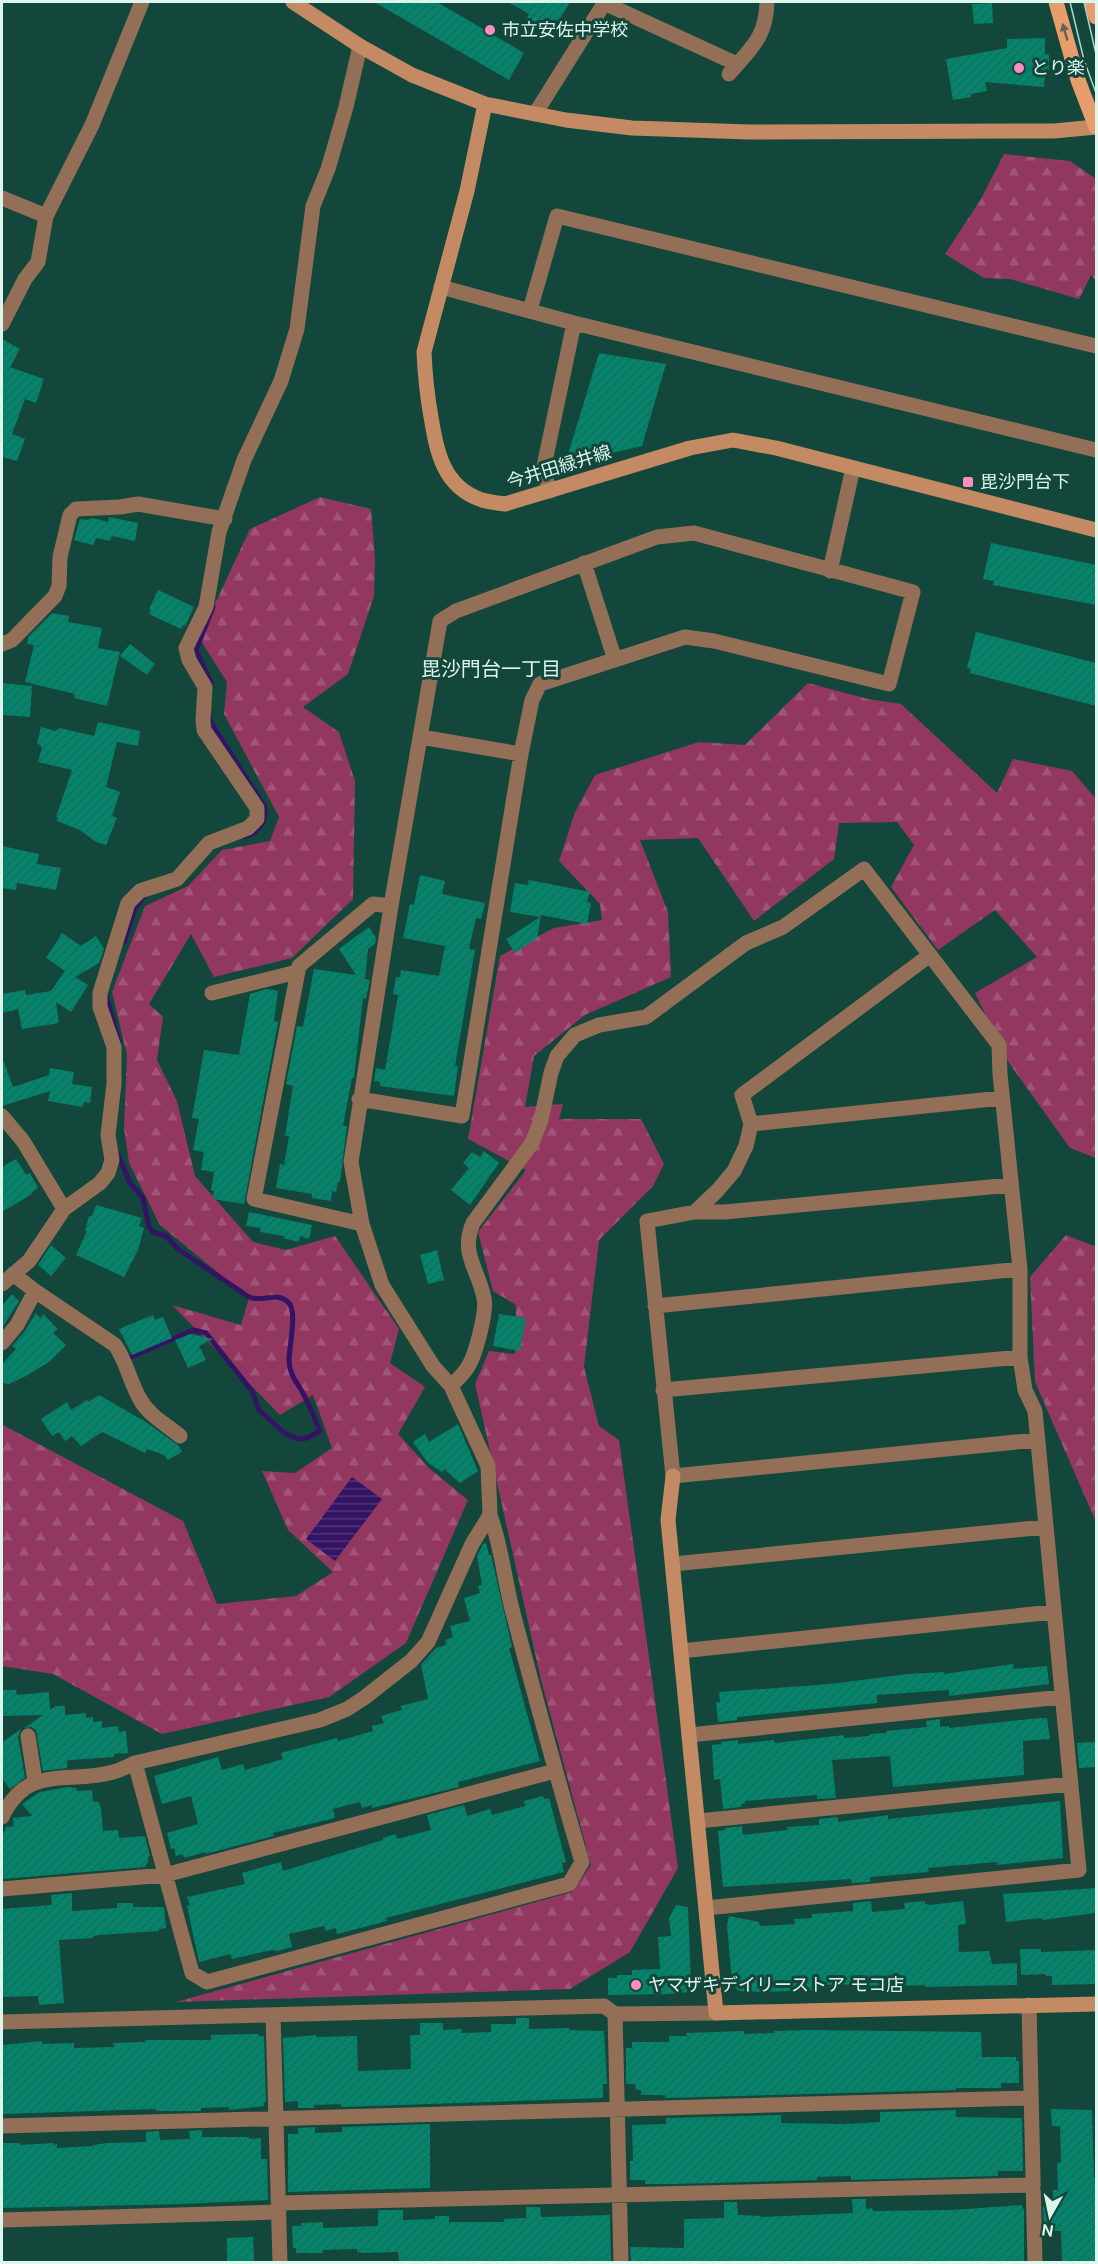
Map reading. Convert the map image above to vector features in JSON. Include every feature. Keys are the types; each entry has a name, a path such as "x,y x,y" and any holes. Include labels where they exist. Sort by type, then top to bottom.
{"main road":[{"path":"1056,2 1078,80 1096,127"},
{"path":"1092,2 1096,17"}],"street":[{"path":"2,324 25,279 38,262 46,216 92,124 142,2"},
{"path":"293,2 360,46 412,75 485,104 535,114 632,128 749,132 1054,131 1096,127"},
{"path":"535,114 605,2 733,69 760,38 767,14 767,2"},
{"path":"180,1436 149,1411 140,1400 115,1345 35,1291 7,1279 29,1261 64,1209 100,1183 108,1173 112,1160 108,1135 114,1084 114,1047 100,1007 100,993 128,903 140,891 177,879 208,843 248,828 257,819 257,808 204,730 205,687 189,660 186,648 206,608 219,532 244,460 281,381 297,329 314,206 328,169 346,107 360,46"},
{"name":"今井田緑井線","path":"485,104 467,191 424,352 425,380 435,442 443,470 463,489 482,500 505,504 690,448 733,440 776,448 1096,530"},
{"path":"2,198 46,216"},
{"path":"530,310 557,216 1096,346"},
{"path":"441,286 574,323 1096,450"},
{"path":"550,491 543,471 574,323"},
{"path":"830,571 853,468"},
{"path":"2,644 12,640 55,596 59,586 60,557 70,515 76,509 138,504 225,519"},
{"path":"135,1763 192,1973 207,1982 569,1884 582,1862 555,1771 509,1596 500,1542 490,1515 488,1466 451,1386 433,1366 382,1285 362,1224 351,1161 359,1099 440,621 456,611 657,537 694,533 913,592 889,684 714,641 685,637 540,684 532,700 520,754 462,1116 359,1099"},
{"path":"584,563 615,660"},
{"path":"421,737 520,754"},
{"path":"451,1386 470,1364 484,1319 484,1299 468,1254 467,1237 473,1223 532,1143 541,1120 557,1056 575,1035 600,1025 646,1017 746,943 783,927 864,869 999,1045 1002,1098 1020,1269 1020,1357 1025,1390 1035,1411 1079,1870 706,1908"},
{"path":"362,1224 254,1199 298,966 373,904 391,906"},
{"path":"695,1212 734,1171 746,1146 751,1124 742,1095 930,955"},
{"path":"212,993 297,972"},
{"path":"751,1124 1002,1098"},
{"path":"2,1116 23,1141 64,1209"},
{"path":"716,2013 668,1520 673,1476 647,1221 695,1212 725,1212 1011,1185"},
{"path":"655,1306 1020,1269"},
{"path":"2,1343 17,1325 35,1291"},
{"path":"663,1390 1020,1357"},
{"path":"673,1476 1037,1440"},
{"path":"2,1817 8,1803 35,1781 113,1772 135,1763 320,1720 347,1709 411,1661 428,1642 472,1544 490,1515"},
{"path":"673,1564 1045,1527"},
{"path":"681,1651 1053,1612"},
{"path":"689,1735 1062,1697"},
{"path":"28,1736 35,1781"},
{"path":"2,1889 165,1875 555,1771"},
{"path":"698,1821 1071,1784"},
{"path":"2,2022 604,2006 615,2014 1096,2004"},
{"path":"1029,2005 1035,2262"},
{"path":"615,2014 621,2262"},
{"path":"273,2015 280,2262"},
{"path":"2,2126 1031,2098"},
{"path":"2,2220 620,2196 1033,2185"}],"green space":[{"path":"1004,154 1070,161 1096,179 1096,281 1091,275 1079,299 1010,279 984,278 945,254 981,199"},
{"path":"320,497 371,509 375,559 374,596 348,674 303,707 339,732 355,781 353,899 292,958 214,977 191,934 149,1004 163,1017 157,1060 177,1101 195,1176 253,1242 286,1250 335,1236 399,1329 390,1363 425,1387 398,1434 430,1469 468,1500 406,1643 329,1697 162,1734 53,1674 2,1666 2,1419 3,1425 183,1521 217,1604 296,1596 333,1572 288,1530 262,1471 295,1473 332,1448 313,1395 280,1415 172,1305 241,1325 249,1298 160,1225 129,1163 124,1128 127,1055 112,992 145,906 188,886 222,850 270,841 279,817 224,714 227,682 199,638 250,529"},
{"path":"808,683 868,699 901,704 997,793 1013,759 1072,771 1096,799 1096,1158 1070,1148 1009,1063 975,993 1037,957 995,910 938,950 891,887 914,845 897,822 839,823 834,859 754,921 698,838 640,840 668,912 671,977 585,1015 534,1056 525,1107 563,1104 559,1119 641,1119 664,1164 653,1186 599,1240 584,1367 599,1426 619,1440 678,1868 630,1952 570,1989 176,2002 572,1892 591,1865 541,1680 475,1384 489,1351 515,1354 516,1305 493,1291 478,1232 526,1170 468,1139 500,956 554,928 602,920 600,904 559,861 575,812 595,775 699,742 745,745"},
{"path":"1066,1235 1094,1246 1096,1244 1096,1522 1035,1382 1030,1277"}],"shaded area":[{"path":"352,1477 382,1499 335,1561 306,1539"}],"building":[{"path":"374,2 437,2 524,53 509,80"},
{"path":"508,2 570,2 552,32 527,18 529,14"},
{"path":"992,3 993,23 974,24 972,4"},
{"path":"1045,38 1045,54 1049,55 1049,70 1046,69 1044,87 985,82 987,91 953,100 946,59 1007,48 1007,39"},
{"path":"2,339 20,349 10,367 44,379 36,403 25,399 12,434 25,439 17,461 2,457"},
{"path":"599,353 666,364 642,446 565,464"},
{"path":"109,517 138,523 135,541 112,536 110,541 96,538 93,545 74,540 80,519 93,518 108,522"},
{"path":"991,543 1096,565 1096,605 993,585 994,581 983,579"},
{"path":"158,590 194,607 185,626 183,625 181,629 149,614"},
{"path":"52,613 69,616 68,622 102,628 98,648 120,652 107,706 74,698 75,694 25,682 34,645 27,644 28,637"},
{"path":"976,632 1096,663 1096,706 970,673 971,669 967,668"},
{"path":"130,644 155,664 147,675 120,656"},
{"path":"2,683 32,686 30,717 2,715"},
{"path":"98,722 140,731 138,746 117,742 106,787 120,792 112,816 117,818 106,845 96,842 80,830 57,821 56,817 72,770 38,762 42,747 37,743 41,727 55,731 60,728 94,736"},
{"path":"2,846 39,854 37,864 61,868 56,890 17,883 16,890 2,888"},
{"path":"420,875 445,881 442,894 485,903 481,919 476,918 469,949 475,950 455,1066 458,1066 454,1096 380,1086 380,1082 374,1081 376,1068 385,1070 398,995 393,994 396,977 400,977 401,970 439,976 445,946 403,938 410,904 414,905"},
{"path":"529,880 590,892 587,902 591,903 587,924 541,915 537,938 515,953 506,939 540,917 510,912 515,883 528,885"},
{"path":"369,927 376,938 375,944 368,949 365,979 370,980 366,999 363,998 354,1078 352,1078 343,1126 347,1126 340,1182 338,1182 336,1192 332,1191 331,1201 312,1198 312,1194 276,1188 280,1164 284,1165 289,1136 285,1136 293,1086 286,1084 297,1026 303,1027 314,969 356,975 339,949"},
{"path":"62,933 81,946 96,936 104,949 99,963 75,977 88,985 71,1012 56,1002 59,1023 22,1029 18,1009 2,1013 2,994 25,990 26,995 51,991 65,971 46,958"},
{"path":"267,989 278,991 274,1021 278,1022 244,1204 213,1199 214,1191 211,1191 214,1172 201,1170 204,1152 193,1150 199,1119 192,1118 204,1050 239,1055 250,994"},
{"path":"2,1062 4,1062 13,1087 49,1075 50,1068 74,1072 72,1084 92,1087 90,1103 84,1102 83,1107 48,1101 50,1091 2,1106"},
{"path":"484,1151 499,1163 470,1205 451,1190 469,1168 463,1163 472,1152 480,1157"},
{"path":"16,1159 26,1175 30,1173 38,1188 2,1212 2,1167"},
{"path":"96,1205 142,1218 139,1226 144,1228 138,1250 124,1277 76,1255 87,1231 85,1231 89,1216 92,1216"},
{"path":"249,1212 312,1225 309,1239 300,1236 299,1242 283,1238 284,1236 260,1232 261,1228 246,1226"},
{"path":"51,1245 66,1258 51,1276 38,1265"},
{"path":"437,1250 444,1280 428,1284 420,1255"},
{"path":"12,1294 19,1301 2,1328 2,1306"},
{"path":"36,1313 40,1318 43,1314 58,1329 53,1333 66,1345 49,1362 26,1376 9,1384 2,1383 2,1364 16,1349 12,1346"},
{"path":"499,1314 526,1318 520,1351 493,1346"},
{"path":"153,1315 155,1320 163,1317 172,1338 132,1355 119,1329"},
{"path":"190,1334 213,1339 199,1346 206,1360 188,1368 175,1340"},
{"path":"99,1395 146,1422 179,1446 182,1452 168,1460 164,1455 147,1449 145,1453 102,1432 81,1446 72,1436 65,1441 59,1432 52,1436 41,1419 67,1402 71,1410"},
{"path":"458,1424 478,1471 460,1483 444,1469 442,1472 428,1463 413,1442 425,1434 429,1442"},
{"path":"486,1543 489,1555 491,1555 512,1647 509,1648 540,1761 458,1782 459,1787 372,1808 372,1805 362,1808 360,1802 333,1809 335,1818 273,1833 274,1836 205,1854 205,1852 184,1858 183,1854 176,1856 174,1848 171,1849 167,1833 198,1824 191,1796 162,1804 154,1776 218,1757 222,1770 243,1764 245,1770 283,1759 281,1753 373,1731 372,1726 384,1723 381,1716 402,1710 401,1706 428,1699 421,1665 436,1648 446,1645 445,1640 453,1637 450,1626 470,1621 464,1598 480,1593 478,1586 482,1585 477,1556 483,1544"},
{"path":"1013,1664 1014,1669 1047,1666 1049,1684 949,1696 949,1690 877,1695 877,1703 737,1717 737,1720 718,1722 716,1702 720,1702 719,1692 830,1684 908,1674 944,1672 944,1674"},
{"path":"2,1690 16,1690 17,1695 49,1692 50,1710 56,1706 65,1706 65,1715 86,1713 86,1718 93,1717 93,1722 102,1721 102,1728 118,1726 119,1732 126,1731 128,1753 114,1754 114,1757 70,1760 67,1761 67,1768 43,1771 36,1730 31,1727 24,1728 43,1715 2,1716"},
{"path":"1047,1718 1050,1739 1023,1741 1024,1775 893,1787 890,1756 832,1760 836,1798 817,1799 817,1795 745,1801 741,1807 723,1809 720,1779 714,1780 712,1745 721,1744 721,1742 738,1740 738,1744 774,1740 775,1743 844,1735 844,1738 869,1736 886,1733 886,1731 927,1727 926,1721 940,1719 940,1727 949,1726 949,1728"},
{"path":"21,1729 18,1737 25,1778 10,1789 2,1778 2,1742"},
{"path":"1096,1742 1096,1767 1079,1768 1077,1743"},
{"path":"68,1787 76,1788 77,1791 92,1790 93,1802 98,1801 101,1808 103,1831 118,1830 119,1838 145,1836 150,1856 145,1867 2,1879 2,1836 6,1827 14,1826 13,1818 32,1816 22,1804 40,1792"},
{"path":"543,1796 544,1799 549,1798 566,1862 562,1863 564,1872 386,1918 387,1921 337,1934 336,1928 326,1931 324,1926 289,1934 292,1947 278,1951 272,1950 232,1959 230,1954 199,1962 187,1897 245,1884 242,1873 281,1862 283,1871 396,1834 397,1839 431,1830 427,1815 464,1805 467,1816 490,1809 492,1815 525,1806 524,1801"},
{"path":"1060,1801 1063,1858 997,1865 997,1862 928,1868 929,1872 870,1877 870,1882 852,1883 851,1879 723,1887 718,1831 725,1830 725,1828 742,1826 743,1835 787,1830 787,1827 819,1825 819,1819 838,1817 838,1822 888,1815 888,1819"},
{"path":"1096,1888 1096,1913 1006,1922 1003,1894"},
{"path":"72,1893 72,1911 117,1908 117,1903 133,1903 133,1907 164,1907 166,1928 159,1929 159,1931 59,1940 64,2003 39,2005 38,1996 2,1997 2,1909 52,1905 51,1895"},
{"path":"871,1901 872,1912 905,1909 904,1903 925,1901 925,1904 930,1905 963,1901 966,1924 958,1925 959,1952 989,1951 992,1964 1017,1963 1017,1985 869,1987 868,1984 817,1985 817,1990 764,1992 738,1991 732,1982 727,1925 729,1916 759,1922 760,1926 795,1924 794,1919 812,1918 811,1914 853,1911 853,1903"},
{"path":"676,1905 688,1907 691,1982 688,1982 688,1992 608,1995 608,1978 617,1978 617,1975 632,1975 632,1970 660,1969 658,1937 671,1936 669,1918"},
{"path":"1020,1949 1041,1949 1041,1952 1096,1950 1096,1984 1052,1985 1052,1976 1046,1976 1046,1974 1021,1975"},
{"path":"516,2018 529,2018 529,2029 569,2028 569,2030 604,2031 607,2084 603,2084 603,2098 341,2107 341,2104 314,2105 314,2108 298,2108 298,2101 285,2102 283,2038 316,2035 316,2037 357,2036 358,2071 411,2069 410,2035 420,2035 420,2023 443,2023 443,2030 462,2029 461,2033 491,2032 491,2024 516,2024"},
{"path":"807,2030 981,2032 982,2057 1016,2057 1016,2061 1019,2061 1019,2083 1001,2083 1001,2088 956,2088 956,2090 665,2098 665,2095 641,2095 641,2090 636,2090 635,2084 626,2084 626,2048 632,2048 632,2042 669,2042 669,2036 687,2036 686,2033 744,2031 744,2034"},
{"path":"258,2034 264,2036 266,2102 264,2106 229,2110 229,2107 201,2108 201,2111 156,2111 156,2109 2,2114 2,2045 42,2041 42,2044 74,2043 74,2048 114,2047 113,2043 145,2042 145,2040 211,2040 211,2035"},
{"path":"1051,2109 1092,2110 1094,2178 1096,2178 1096,2262 1062,2262 1061,2231 1044,2231 1043,2206 1049,2205 1049,2198 1053,2198 1053,2190 1058,2190 1057,2163 1061,2162 1060,2126 1052,2126"},
{"path":"956,2110 956,2117 1022,2118 1023,2171 998,2171 998,2176 851,2180 851,2176 817,2177 817,2180 645,2184 645,2180 630,2180 630,2161 633,2161 632,2125 666,2124 666,2118 781,2115 781,2123 846,2124 880,2122 880,2112"},
{"path":"430,2124 430,2188 288,2192 288,2134 298,2134 298,2128 315,2127 315,2133 342,2132 342,2127"},
{"path":"202,2130 202,2137 261,2138 261,2159 267,2159 268,2200 2,2208 2,2143 20,2143 20,2145 54,2143 54,2145 57,2144 57,2148 93,2146 107,2143 146,2142 146,2132 159,2131 160,2140 190,2139 189,2131"},
{"path":"852,2199 866,2199 866,2209 872,2208 873,2211 952,2210 1022,2205 1022,2209 1024,2208 1024,2262 631,2262 630,2247 684,2248 684,2219 724,2218 724,2202 737,2202 738,2215 761,2217 853,2213"},
{"path":"526,2207 540,2207 541,2217 610,2215 611,2262 399,2262 398,2252 364,2253 357,2252 357,2249 296,2253 296,2248 293,2248 292,2226 301,2226 301,2223 323,2222 323,2228 378,2226 378,2210 403,2210 403,2220 449,2216 449,2222 504,2222 504,2219 526,2218"},
{"path":"253,2237 254,2262 227,2262 227,2238"}],"waterway":[{"path":"211,683 196,650 213,607"},
{"path":"210,717 210,721 265,807 261,826 245,837"},
{"path":"124,942 135,908 145,896"},
{"path":"106,996 119,1042"},
{"path":"118,1155 130,1183 143,1198 149,1227 153,1232 166,1236 178,1249 249,1297 259,1299 279,1297 291,1306 293,1320 289,1360 291,1371 320,1431 307,1438 298,1439 284,1433 259,1410 252,1391 206,1333 193,1330 131,1357"}],"tram line":[{"path":"1070,2 1084,60 1096,93"},
{"path":"1084,2 1096,54"}],"place":[{"name":"市立安佐中学校","path":"490,30"},
{"name":"とり楽","path":"1019,68"},
{"name":"毘沙門台下","path":"968,482"},
{"name":"ヤマザキデイリーストア モコ店","path":"636,1985"}],"district":[{"name":"毘沙門台一丁目","path":"491,669"}]}
